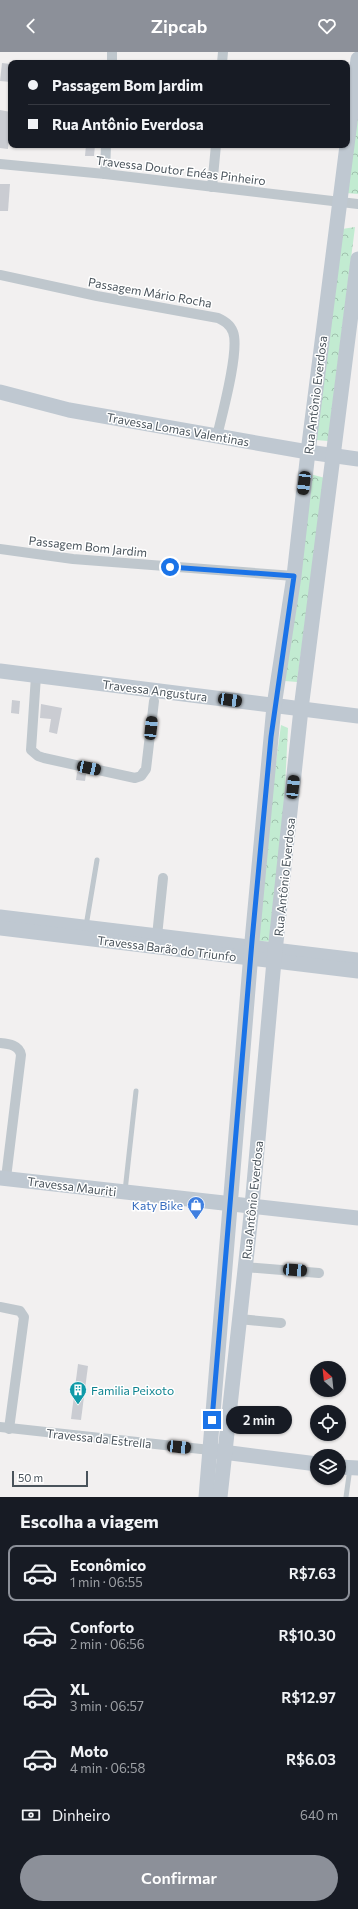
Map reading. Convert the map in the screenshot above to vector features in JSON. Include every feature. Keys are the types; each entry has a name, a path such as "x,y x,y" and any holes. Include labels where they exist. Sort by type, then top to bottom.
{"street":[{"name":"Rua Antônio Everdosa","path":"350,123 358,59"},
{"path":"105,174 106,148"},
{"path":"212,187 216,148"},
{"name":"Rua Antônio Everdosa","path":"220,1497 217,1451 230,1205 251,952 274,706 294,576 308,452 347,148"},
{"name":"Travessa Doutor Enéas Pinheiro","path":"0,164 105,174 358,204"},
{"name":"Rua Antônio Everdosa","path":"206,1497 217,1451 239,1319 252,1206 275,956 301,709 354,311 358,259"},
{"name":"Passagem Mário Rocha","path":"0,275 98,296 218,318 228,324 234,332 234,354 217,436"},
{"name":"Travessa Lomas Valentinas","path":"0,392 69,410 308,452 358,459"},
{"name":"Passagem Bom Jardim","path":"0,549 73,559 294,576"},
{"name":"Travessa Angustura","path":"0,671 154,695 274,706 358,716"},
{"path":"36,676 32,750 38,756 52,760 134,778 141,776 146,769 154,695"},
{"path":"157,936 163,878"},
{"name":"Travessa Barão do Triunfo","path":"0,917 28,926 251,952"},
{"name":"Travessa Barão do Triunfo","path":"0,928 28,926 86,927 157,936 358,971"},
{"name":"Travessa Barão do Triunfo","path":"275,956 358,960"},
{"path":"0,1043 15,1046 21,1055 3,1178"},
{"name":"Travessa Mauriti","path":"3,1178 230,1205 252,1206 358,1218"},
{"path":"228,1238 232,1234 239,1233 245,1235 248,1241"},
{"path":"245,1267 319,1273"},
{"path":"0,1307 20,1311 24,1317 4,1428"},
{"path":"239,1319 281,1323"},
{"name":"Travessa da Estrella","path":"4,1428 217,1451 310,1463"}],"lane":[{"path":"86,927 97,860"},
{"path":"125,1192 136,1091"},
{"path":"346,1497 349,1468"}],"green space":[{"path":"358,87 358,194 346,193"},
{"path":"355,227 328,441 315,440 342,229"},
{"path":"310,474 325,478 297,682 285,681"},
{"path":"281,725 288,728 277,942 252,941"}],"building":[{"path":"2,63 8,64 8,82 0,81"},
{"path":"0,110 8,111 8,148 8,149 0,148"},
{"path":"86,148 95,148 94,156 85,156"},
{"path":"0,184 10,184 8,211 0,211"},
{"path":"12,700 20,701 19,714 11,713"},
{"path":"41,704 62,708 57,734 49,732 51,719 40,718"},
{"path":"77,772 86,774 85,781 76,780"},
{"name":"Familia Peixoto","path":"78,1364 88,1366 81,1420 71,1419"}],"place":[{"name":"Katy Bike","path":"196,1220"},
{"name":"Familia Peixoto","path":"78,1405"}],"route":[{"path":"170,567 294,576 274,706 252,941 212,1420"}]}
